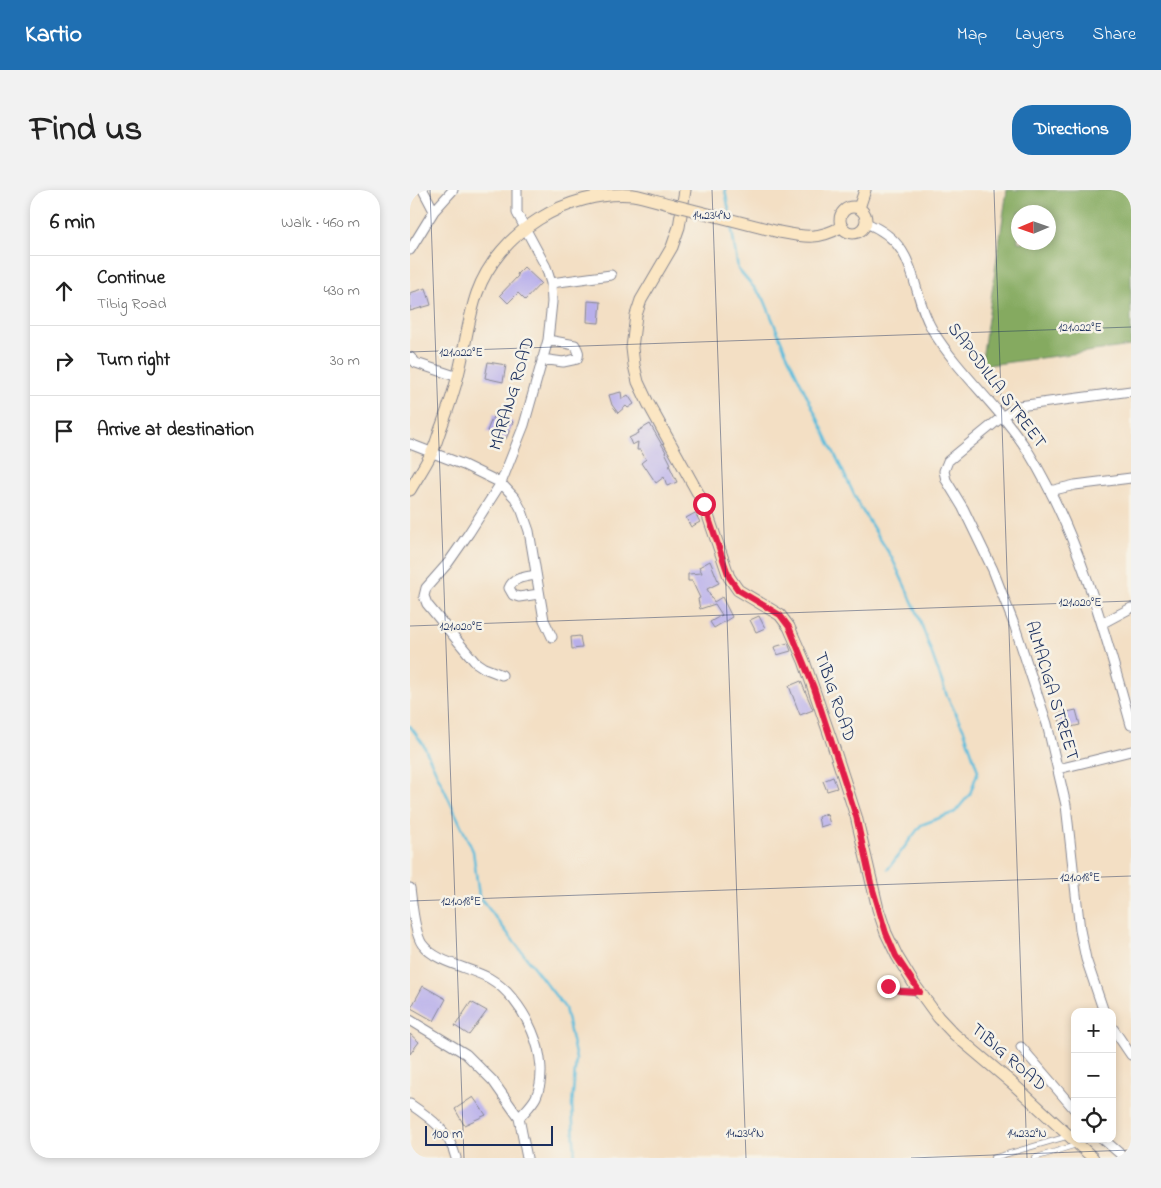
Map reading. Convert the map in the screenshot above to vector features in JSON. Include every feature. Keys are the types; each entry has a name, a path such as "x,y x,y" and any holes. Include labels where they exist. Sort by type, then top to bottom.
{"main road":[{"name":"TIBIG ROAD","path":"684,190 679,227 672,247 641,300 636,315 632,348 636,373 648,403 704,504 729,577 738,590 780,615 789,627 810,679 844,779 856,816 871,883 886,933 896,956 938,1017 954,1034 1012,1083 1093,1158"},
{"path":"859,208 865,190"},
{"path":"410,490 432,452 458,377 477,293 486,273 499,253 524,227 543,216 579,200 604,196 633,195 797,236 829,234 841,227"},
{"path":"851,207 859,208 865,214 866,224 861,231 852,234 841,227 840,218 843,211 851,207"}],"street":[{"path":"423,190 434,210"},
{"path":"410,250 434,210 453,190"},
{"name":"MARANG ROAD","path":"502,675 484,668 475,662 428,604 424,596 426,588 448,563 469,534 500,483 524,425 548,340 552,302 551,282 546,267 517,213 517,190"},
{"name":"SAPODILLA STREET","path":"866,224 880,229 902,251 911,267 921,305 938,340 1003,416 1028,452 1050,491 1077,553 1102,623 1131,724"},
{"path":"551,282 611,275"},
{"path":"542,359 572,361 577,360 579,356 575,345 548,340"},
{"path":"410,357 416,363 458,377"},
{"name":"ALMACIGA STREET","path":"1103,1008 1086,959 1080,930 1066,805 1047,724 1015,627 993,570 963,508 946,480 944,471 948,461 1003,416 1019,406 1131,390"},
{"path":"410,444 464,465 500,483 515,498 522,511 528,531 544,620 552,637"},
{"path":"1050,491 1075,485 1131,478"},
{"path":"536,575 515,580 509,588 513,595 519,597 539,594"},
{"path":"1102,623 1131,608"},
{"path":"1058,769 1131,751"},
{"path":"410,888 412,917 422,944 441,960 476,971 492,979 509,994 531,1025 540,1050 541,1076 535,1098 519,1118"},
{"path":"410,1020 466,1054 493,1081 519,1118 527,1158"},
{"path":"1116,1033 1131,1055"},
{"path":"1022,1047 1071,1105"},
{"path":"410,1104 435,1121 448,1137 456,1158"},
{"path":"1108,1143 1125,1158"}],"lane":[{"path":"888,986 900,991 920,992"},
{"path":"993,1158 1070,1135"},
{"path":"1034,1158 1079,1144"}],"green space":[{"path":"1007,190 1131,190 1131,346 981,366"}],"building":[{"path":"524,267 541,283 525,300 518,293 508,303 500,295"},
{"path":"426,288 431,305 410,311 410,293"},
{"path":"588,301 601,302 599,323 587,322"},
{"path":"488,362 506,365 503,382 485,378"},
{"path":"621,392 622,399 628,395 634,404 628,408 626,406 618,413 612,405 609,395"},
{"path":"494,414 513,422 506,439 487,431"},
{"path":"650,424 666,452 671,464 669,465 677,482 667,486 664,477 656,483 641,463 646,459 640,450 637,450 638,442 632,445 629,438"},
{"path":"695,513 700,522 691,527 686,518"},
{"path":"710,561 719,583 707,589 714,602 722,597 732,617 714,628 710,622 722,615 715,604 700,609 698,599 700,598 692,581 688,581 688,574 702,573 699,567"},
{"path":"759,616 765,628 756,632 750,620"},
{"path":"580,636 582,648 572,649 571,637"},
{"path":"788,643 791,651 777,655 774,647"},
{"path":"801,681 813,710 800,715 789,686"},
{"path":"1076,710 1080,725 1062,729 1058,714"},
{"path":"833,777 837,788 827,791 823,781"},
{"path":"827,814 830,824 820,827 818,817"},
{"path":"423,986 446,999 434,1021 411,1008"},
{"path":"471,1002 487,1011 469,1035 455,1026"},
{"path":"410,1034 419,1042 410,1054"},
{"path":"473,1097 486,1115 464,1125 455,1109"}],"waterway":[{"path":"725,190 730,216"},
{"path":"731,224 738,269 764,299 785,350 860,507 892,558 917,612 947,696 964,730 978,771 970,794 955,812 921,825 888,869"},
{"path":"410,726 423,744 473,851 479,896 565,1008 576,1059 572,1105 575,1158"}],"route":[{"path":"704,504 712,524 714,538 729,577 738,590 780,615 789,627 804,661 856,816 871,883 886,933 896,956 920,992 900,991 888,986"}]}
